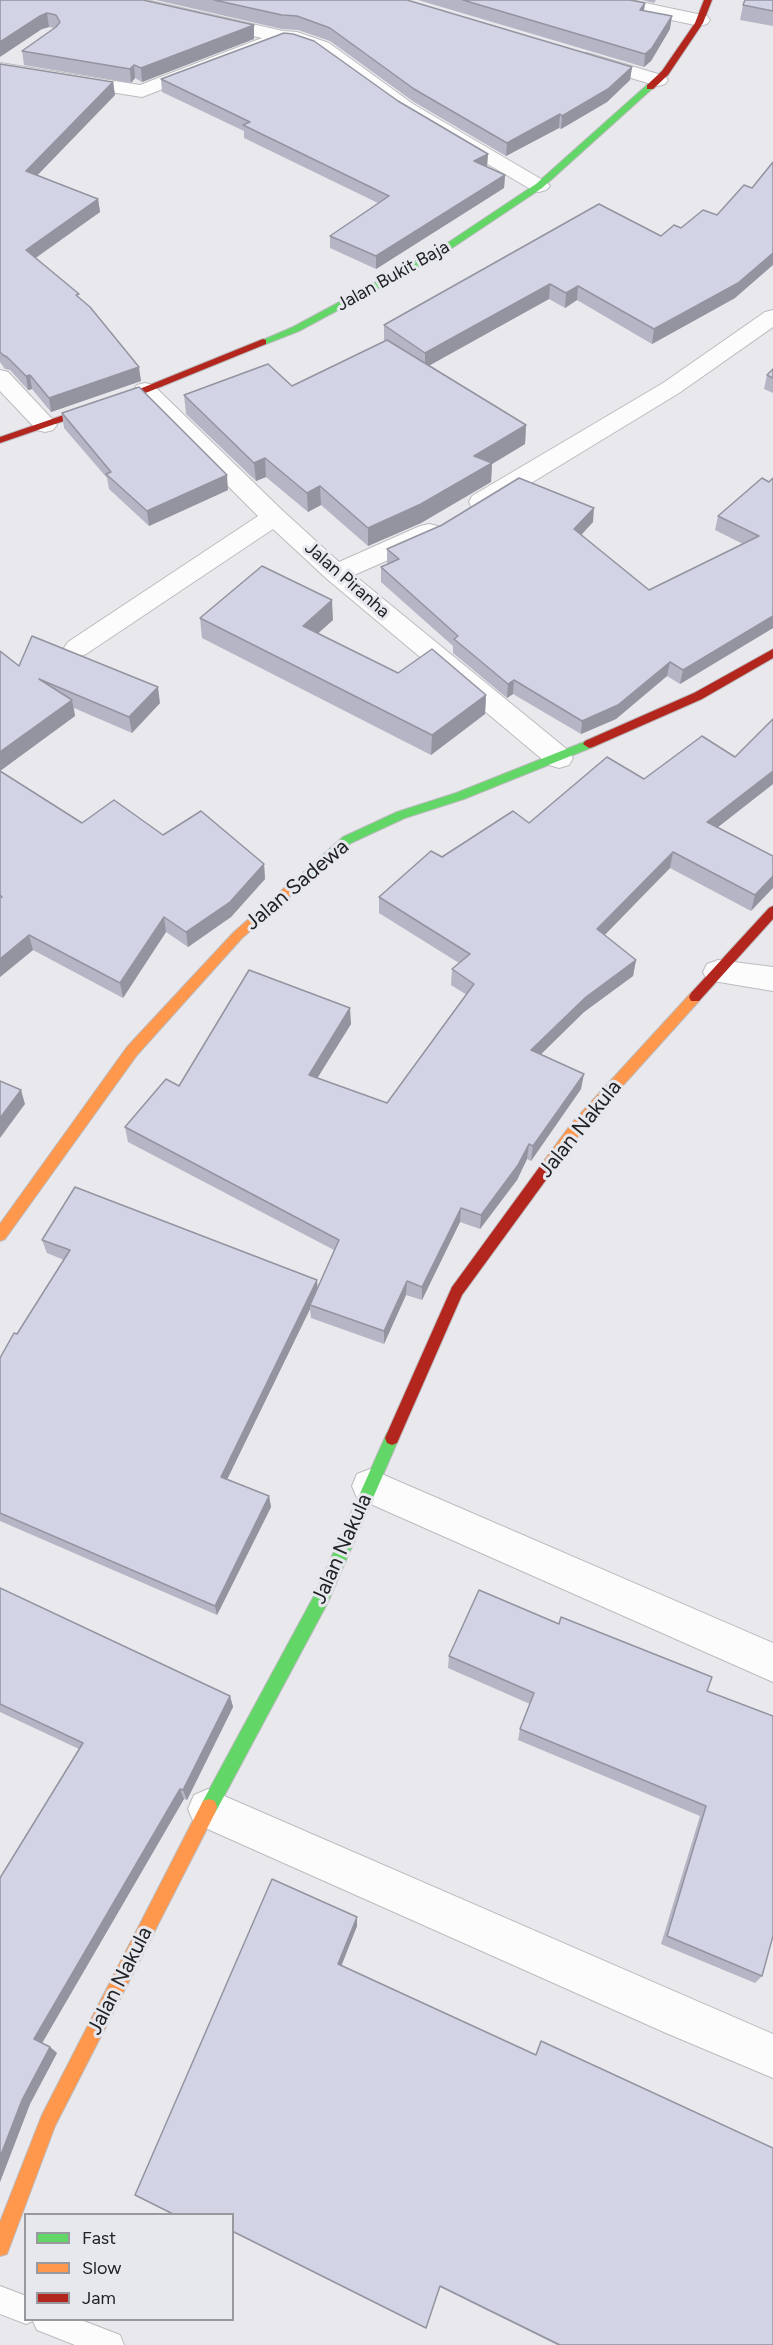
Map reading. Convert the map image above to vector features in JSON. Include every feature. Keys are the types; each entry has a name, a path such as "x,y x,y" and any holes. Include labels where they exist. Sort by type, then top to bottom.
{"street":[{"path":"121,0 282,37 297,38 322,47 406,108 539,186"},
{"path":"604,0 700,20"},
{"name":"Jalan Bukit Baja","path":"0,440 145,390 296,328 443,250 539,186 658,80 700,20 708,0"},
{"path":"1,68 104,87 142,91 282,37"},
{"path":"571,54 658,80"},
{"path":"1,68 21,55"},
{"path":"336,573 431,531 454,518 671,388 773,317"},
{"path":"0,377 45,425"},
{"name":"Jalan Piranha","path":"145,390 274,517 336,573 559,758"},
{"path":"77,648 274,517"},
{"name":"Jalan Sadewa","path":"0,1235 132,1051 238,935 347,840 401,815 460,796 559,758 698,696 773,653"},
{"name":"Jalan Nakula","path":"0,2247 48,2121 208,1809 321,1599 457,1291 576,1128 773,911"},
{"path":"718,972 773,979"},
{"path":"370,1486 773,1663"},
{"path":"208,1809 681,2018 773,2056"}],"lane":[{"path":"0,2300 24,2309"},
{"path":"52,2321 110,2345"}],"building":[{"path":"0,0 143,0 254,25 141,68 134,65 130,69 22,51 60,22 56,15 47,13 0,42"},
{"path":"214,0 407,0 632,67 608,89 562,116 560,114 507,143 414,89 330,28 297,16 282,15"},
{"path":"463,0 630,0 645,3 640,10 672,16 652,48 645,54"},
{"path":"745,0 773,0 773,11 743,5"},
{"path":"284,33 314,41 398,101 488,154 474,161 505,175 376,256 330,236 389,196 243,125 250,122 161,79"},
{"path":"0,64 113,82 26,171 98,199 26,250 79,294 76,295 90,307 139,367 49,398 30,375 26,376 0,352"},
{"path":"773,162 773,253 738,283 654,329 578,286 566,293 550,284 425,353 384,325 599,204 661,236 674,225 681,228 703,210 717,215 744,185 752,188"},
{"path":"387,340 526,425 474,456 492,463 421,504 368,528 320,486 307,493 265,458 254,463 184,395 268,364 292,386"},
{"path":"773,369 773,378 767,375"},
{"path":"139,387 227,475 147,511 106,474 111,472 62,413"},
{"path":"519,478 594,508 574,529 649,590 759,536 718,516 762,478 769,482 773,478 773,616 683,670 670,662 618,705 582,721 514,680 508,684 454,639 458,636 381,567 399,559 387,549 442,525"},
{"path":"262,566 332,600 303,626 398,673 432,649 486,695 432,735 200,618"},
{"path":"32,636 158,687 129,717 39,679 72,700 0,752 0,651 19,666"},
{"path":"773,719 773,771 707,822 773,856 773,876 755,895 673,852 597,929 636,960 586,997 531,1050 584,1074 533,1146 529,1144 518,1165 481,1215 461,1208 422,1287 407,1281 384,1331 310,1305 339,1240 125,1127 166,1079 179,1086 249,970 350,1008 309,1075 387,1103 474,984 452,969 470,954 379,897 431,851 442,857 513,811 529,823 607,757 644,779 702,736 735,757"},
{"path":"0,771 82,823 114,800 163,835 201,811 264,864 230,902 186,932 164,917 120,983 29,935 0,959 0,898 2,897 0,895"},
{"path":"0,1081 21,1090 0,1118"},
{"path":"75,1187 317,1280 221,1477 269,1496 215,1606 0,1513 0,1358 14,1333 17,1334 70,1250 42,1240"},
{"path":"0,1588 230,1696 183,1790 180,1789 34,2039 50,2047 22,2100 0,2157 0,1878 83,1743 0,1704"},
{"path":"479,1590 559,1624 561,1617 712,1677 707,1691 773,1716 773,1936 762,1976 667,1936 706,1806 520,1729 534,1693 449,1656"},
{"path":"272,1879 357,1917 338,1964 536,2055 541,2041 773,2148 773,2345 560,2345 440,2286 426,2328 234,2232 234,2213 171,2213 135,2195"}],"traffic: fast":[{"path":"263,342 296,329 443,250 539,186 650,87"},
{"path":"302,879 347,840 401,815 460,796 589,744"},
{"path":"209,1807 321,1599 392,1438"}],"traffic: slow":[{"path":"0,1235 132,1051 238,935 302,879"},
{"path":"546,1169 576,1128 695,997"},
{"path":"0,2247 48,2121 209,1807"}],"traffic: jam":[{"path":"650,87 665,73 699,23 708,0"},
{"path":"0,440 145,390 263,342"},
{"path":"589,744 698,696 773,653"},
{"path":"695,997 773,911"},
{"path":"392,1438 457,1291 546,1169"}]}
